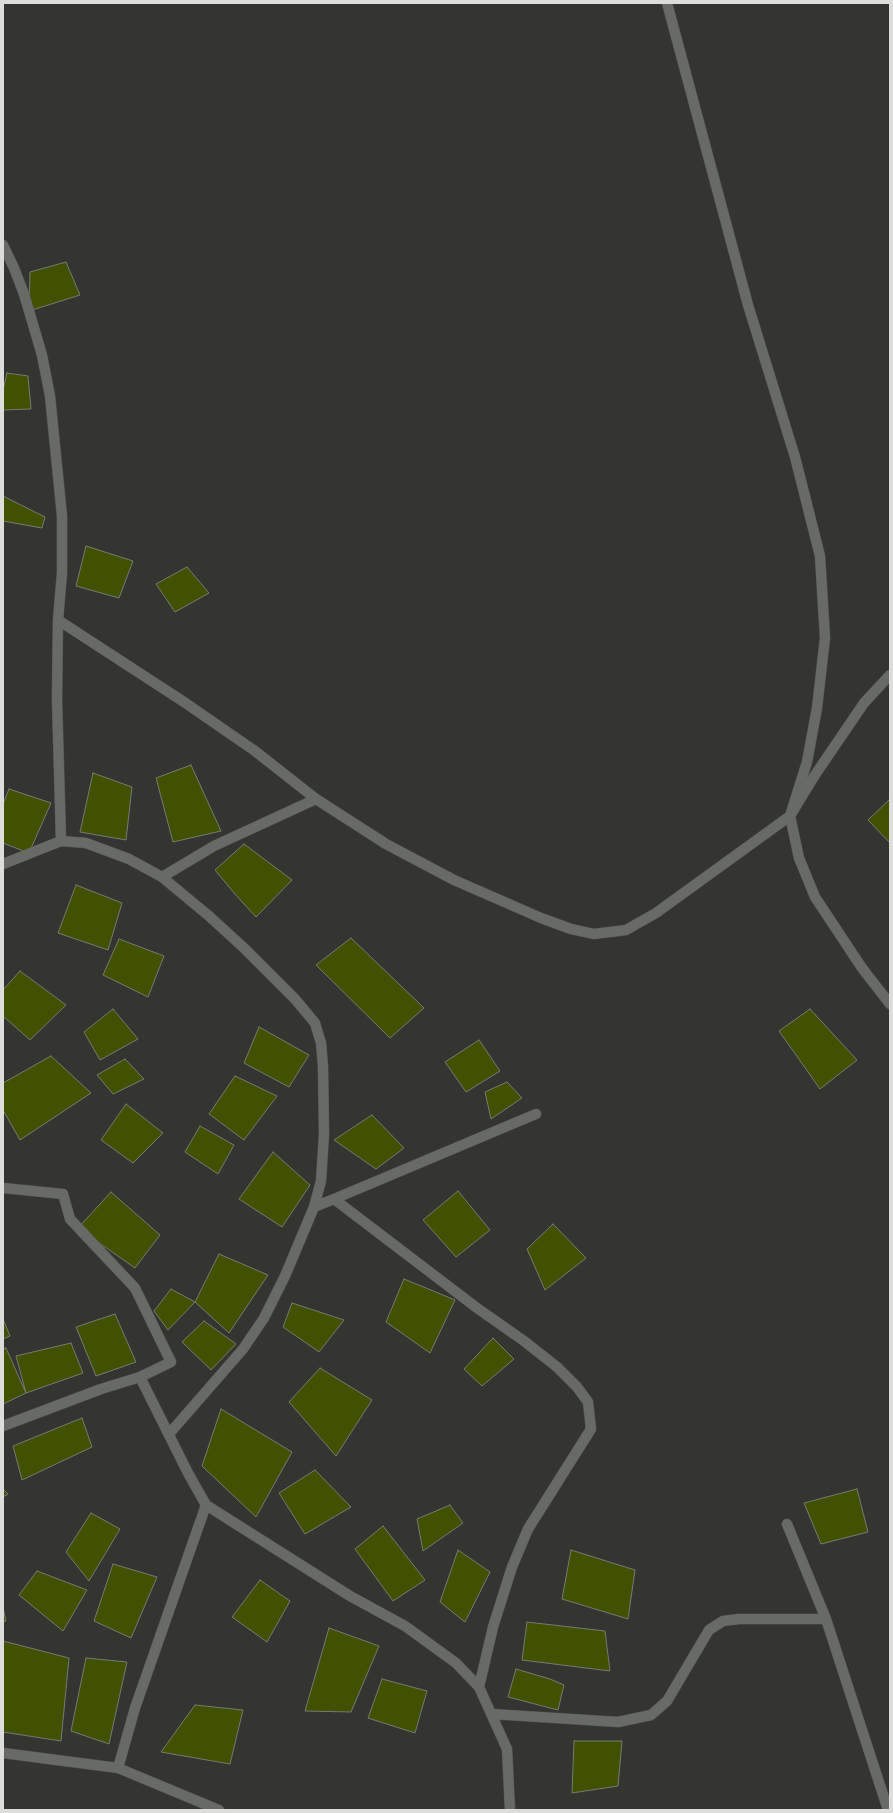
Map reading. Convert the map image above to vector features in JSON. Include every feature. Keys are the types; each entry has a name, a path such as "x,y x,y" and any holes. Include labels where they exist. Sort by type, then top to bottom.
{"street":[{"path":"667,3 748,305 795,457 820,556 825,638 817,708 807,762 790,816 799,858 815,896 862,968 890,1004"},
{"path":"3,245 14,268 42,355 50,396 62,516 62,573 58,620 57,698 61,840"},
{"path":"58,620 184,702 255,751 316,799 386,844 454,880 541,918 571,929 594,934 626,930 656,913 790,816 815,775 864,703 890,675"},
{"path":"162,877 214,846 316,799"},
{"path":"3,864 61,840 86,842 129,859 162,877 244,948 295,999 316,1023 321,1043 323,1066 324,1134 321,1181 314,1207 264,1318 243,1349 169,1434"},
{"path":"314,1207 536,1114"},
{"path":"3,1188 63,1194 70,1219 135,1288 171,1362 140,1377 101,1389 3,1426"},
{"path":"334,1199 471,1303 530,1345 572,1382 588,1402 591,1429 528,1529 512,1567 493,1627 479,1687"},
{"path":"140,1377 188,1474 206,1505 350,1596 405,1626 456,1663 479,1687 507,1749 510,1810"},
{"path":"118,1768 135,1708 206,1505"},
{"path":"787,1524 826,1619 888,1810"},
{"path":"492,1714 618,1722 651,1715 667,1701 709,1630 723,1621 740,1619 826,1619"},
{"path":"3,1753 118,1768 219,1810"}],"building":[{"path":"66,262 80,295 29,311 30,272"},
{"path":"7,373 28,376 31,409 3,410 3,390"},
{"path":"3,496 45,517 42,528 3,521"},
{"path":"86,546 133,561 119,598 76,586"},
{"path":"187,567 209,593 175,612 156,584"},
{"path":"191,765 221,831 173,842 156,778"},
{"path":"93,773 132,787 126,840 80,832"},
{"path":"9,789 51,803 29,853 3,843 3,804"},
{"path":"890,799 890,843 868,820"},
{"path":"244,844 292,880 256,917 215,870"},
{"path":"76,885 122,903 108,950 58,933"},
{"path":"351,938 424,1008 390,1038 316,965"},
{"path":"119,939 164,956 148,997 103,975"},
{"path":"20,971 66,1005 30,1040 3,1016 3,990"},
{"path":"113,1009 138,1039 100,1060 84,1032"},
{"path":"810,1009 857,1060 820,1089 779,1031"},
{"path":"259,1027 309,1055 289,1087 244,1063"},
{"path":"479,1040 500,1071 466,1092 445,1062"},
{"path":"51,1056 91,1093 20,1140 3,1110 3,1083"},
{"path":"125,1059 144,1079 113,1094 97,1075"},
{"path":"235,1076 277,1096 244,1140 209,1114"},
{"path":"507,1082 522,1098 491,1119 485,1092"},
{"path":"126,1104 163,1133 133,1163 101,1140"},
{"path":"372,1115 404,1148 376,1169 334,1140"},
{"path":"200,1126 234,1145 218,1174 185,1152"},
{"path":"273,1152 310,1185 282,1227 239,1199"},
{"path":"458,1191 490,1230 456,1257 423,1220"},
{"path":"111,1192 160,1235 135,1268 78,1228"},
{"path":"553,1224 586,1258 545,1290 527,1249"},
{"path":"219,1254 268,1275 229,1333 195,1302"},
{"path":"404,1279 455,1300 430,1353 386,1322"},
{"path":"171,1289 195,1302 168,1330 154,1311"},
{"path":"292,1303 344,1320 319,1352 283,1327"},
{"path":"115,1314 136,1362 96,1376 76,1327"},
{"path":"3,1319 10,1336 3,1339"},
{"path":"204,1321 236,1344 211,1370 182,1342"},
{"path":"493,1338 514,1359 482,1386 464,1369"},
{"path":"71,1343 83,1373 26,1393 16,1356"},
{"path":"6,1348 26,1393 3,1404 3,1349"},
{"path":"320,1368 372,1400 336,1456 289,1402"},
{"path":"221,1409 292,1452 256,1517 202,1466"},
{"path":"82,1418 92,1447 22,1480 13,1446"},
{"path":"315,1470 351,1507 305,1534 279,1493"},
{"path":"3,1489 8,1494 3,1497"},
{"path":"857,1489 868,1532 821,1544 804,1503"},
{"path":"450,1505 463,1523 423,1551 417,1519"},
{"path":"91,1513 120,1529 89,1581 66,1552"},
{"path":"383,1526 425,1580 393,1601 355,1549"},
{"path":"458,1550 490,1572 465,1622 440,1602"},
{"path":"571,1550 635,1570 628,1619 562,1599"},
{"path":"113,1564 157,1577 131,1638 94,1621"},
{"path":"37,1571 87,1590 63,1631 19,1595"},
{"path":"260,1580 290,1601 267,1642 232,1617"},
{"path":"3,1607 6,1621 3,1622"},
{"path":"527,1622 605,1631 610,1671 522,1660"},
{"path":"329,1628 379,1646 351,1712 305,1711"},
{"path":"3,1641 69,1658 61,1741 3,1732"},
{"path":"86,1658 127,1662 109,1744 71,1731"},
{"path":"516,1669 550,1679 564,1685 558,1710 508,1697"},
{"path":"382,1679 427,1691 415,1733 368,1718"},
{"path":"195,1705 243,1710 230,1764 161,1752"},
{"path":"574,1741 622,1741 618,1786 572,1793"}]}
